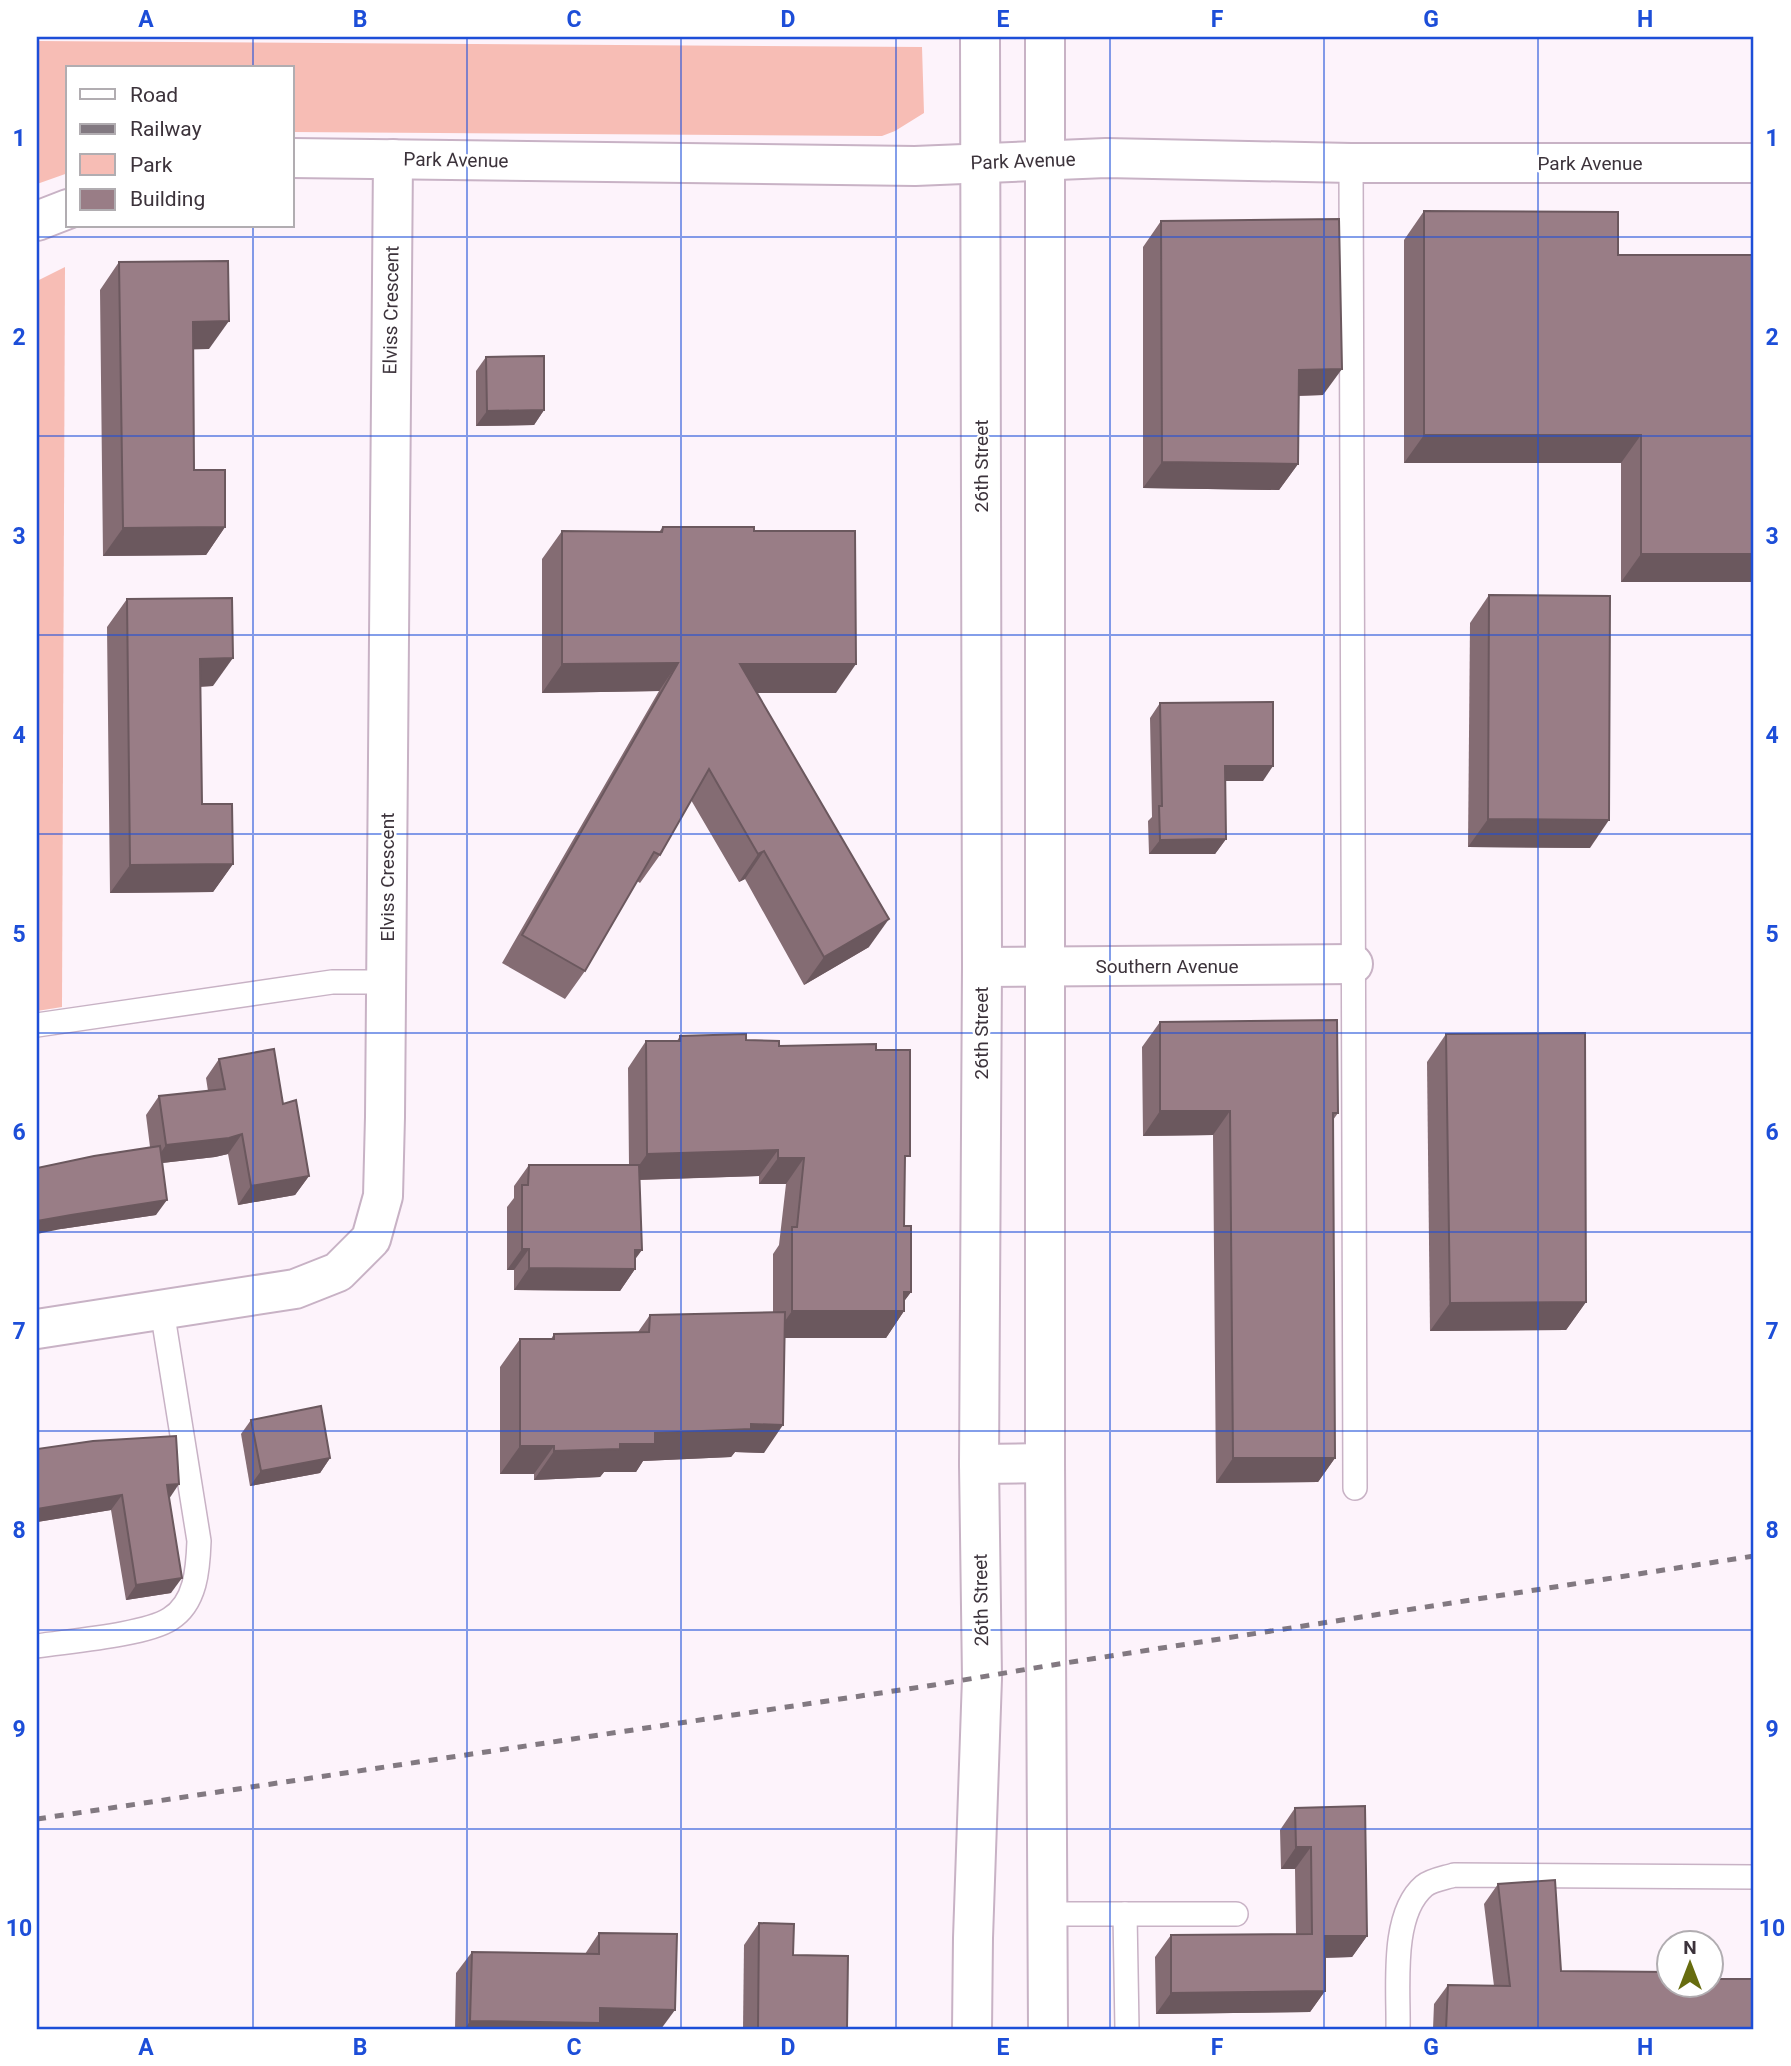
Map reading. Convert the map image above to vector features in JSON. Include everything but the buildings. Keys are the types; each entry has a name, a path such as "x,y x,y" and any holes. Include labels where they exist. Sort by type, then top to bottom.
{"street":[{"name":"26th Street","path":"972,2029 982,1678 979,1464 982,967 980,37"},
{"path":"1045,37 1045,1463 1048,2029"},
{"name":"Park Avenue","path":"294,158 915,166 1106,158 1351,163 1754,163"},
{"name":"Elviss Crescent","path":"37,1329 295,1289 338,1272 371,1239 383,1196 393,159"},
{"path":"37,221 66,210"},
{"name":"Southern Avenue","path":"982,967 1353,964"},
{"path":"979,1464 1045,1463"}],"lane":[{"path":"1351,163 1355,1488"},
{"path":"37,1025 332,982 386,982"},
{"path":"37,1646 137,1631 170,1619 187,1601 198,1572 199,1541 162,1310"},
{"path":"1398,2029 1400,1938 1409,1906 1424,1885 1454,1875 1754,1877"},
{"path":"1048,1914 1236,1914"},
{"path":"1125,1914 1127,2029"}],"green space":[{"path":"37,41 922,47 924,113 882,136 294,132 294,66 66,66 66,174 37,184"},
{"path":"65,267 62,1007 37,1011 37,281"}],"railway":[{"path":"37,1819 934,1685 1754,1556"}]}
